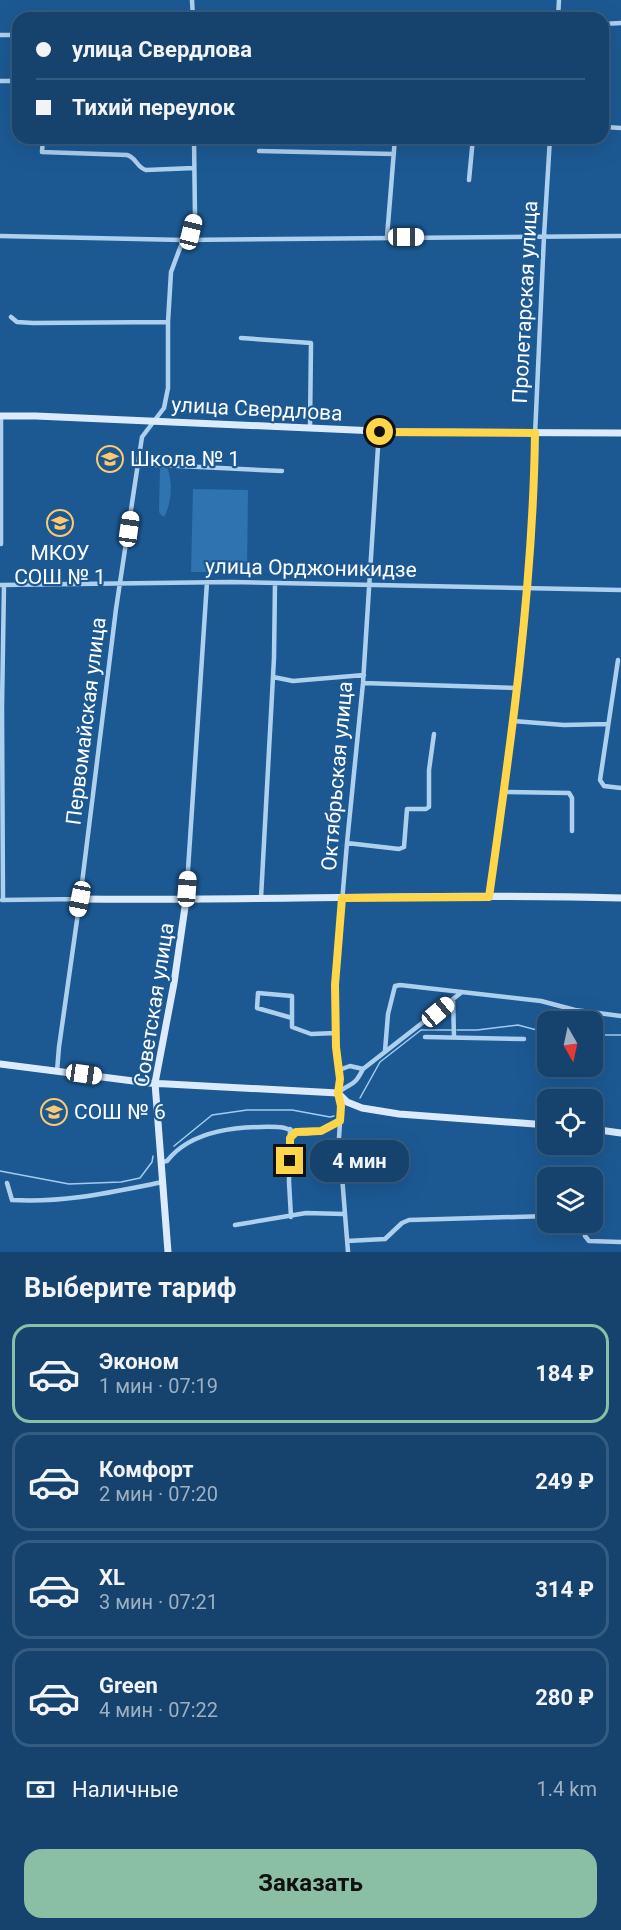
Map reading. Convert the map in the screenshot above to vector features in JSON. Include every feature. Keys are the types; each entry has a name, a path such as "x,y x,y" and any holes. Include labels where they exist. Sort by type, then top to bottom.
{"street":[{"path":"43,144 42,152 131,156 142,169 146,170 194,168"},
{"name":"Первомайская улица","path":"57,1071 58,1047 80,899 120,582 142,437 164,408 168,388 171,272 183,240 191,232 195,217 194,144"},
{"path":"387,237 395,144"},
{"path":"469,180 472,144"},
{"name":"Пролетарская улица","path":"489,897 517,688 533,509 550,144"},
{"path":"259,151 394,154"},
{"path":"0,237 183,240 621,236"},
{"path":"10,317 16,322 33,323 168,322"},
{"path":"241,338 311,343 310,428"},
{"path":"1,416 1,544"},
{"name":"улица Свердлова","path":"1,416 406,432 621,433"},
{"name":"Октябрьская улица","path":"348,1252 339,1138 341,1106 338,1093 340,1079 335,985 364,675 378,447"},
{"path":"138,464 282,471"},
{"name":"улица Орджоникидзе","path":"2,585 207,582 621,590"},
{"name":"Советская улица","path":"168,1252 155,1083 174,983 186,900 207,582"},
{"path":"261,898 273,677 275,583"},
{"path":"2,585 4,734 2,900 621,898"},
{"path":"618,660 600,780 604,786 621,788"},
{"path":"273,677 293,681 364,675"},
{"path":"363,683 517,688"},
{"path":"513,721 564,725 607,724"},
{"path":"347,843 399,849 404,847 407,809 429,807 429,770 435,734"},
{"path":"503,792 569,793 572,798 572,831"},
{"path":"385,1051 391,996 395,986 400,985 541,1002 575,1010 621,1016"},
{"path":"338,1093 355,1083 363,1069 462,992"},
{"path":"292,1018 257,1008 258,993 292,996 292,1018 292,1027 311,1034 336,1033"},
{"path":"453,999 454,1036"},
{"path":"425,1036 524,1039"},
{"path":"0,1064 155,1083 338,1093 347,1102 362,1108 390,1113 537,1124"},
{"path":"339,1070 350,1066 363,1069"},
{"path":"162,1162 167,1161 175,1150 200,1135 256,1127 290,1129 296,1132 321,1131 340,1121"},
{"path":"290,1129 291,1217"},
{"path":"603,1131 621,1133"},
{"path":"290,1138 296,1132"},
{"path":"7,1183 12,1200 31,1201 105,1195 163,1182"},
{"path":"236,1225 306,1213 344,1214"},
{"path":"347,1240 384,1239 402,1223 409,1220 537,1216"},
{"path":"585,1233 589,1240 621,1242"}],"shaded area":[{"path":"160,467 167,467 171,486 169,505 164,517 159,511"},
{"path":"193,489 248,490 247,572 191,572"}],"waterway":[{"path":"457,1030 518,1025 537,1030"},
{"path":"360,1098 380,1062 421,1030 452,1030"},
{"path":"603,1035 621,1035"},
{"path":"174,1146 212,1115 247,1110 292,1110 334,1116"},
{"path":"0,1171 69,1184 121,1182 140,1178 152,1162 153,1156"}],"place":[{"name":"Школа № 1","path":"110,459"},
{"name":"МКОУ СОШ № 1","path":"60,523"},
{"name":"СОШ № 6","path":"54,1112"}],"route":[{"path":"290,1161 290,1138 296,1132 321,1131 340,1121 335,985 342,898 489,897 513,725 526,576 531,546 535,433 380,432"}]}
